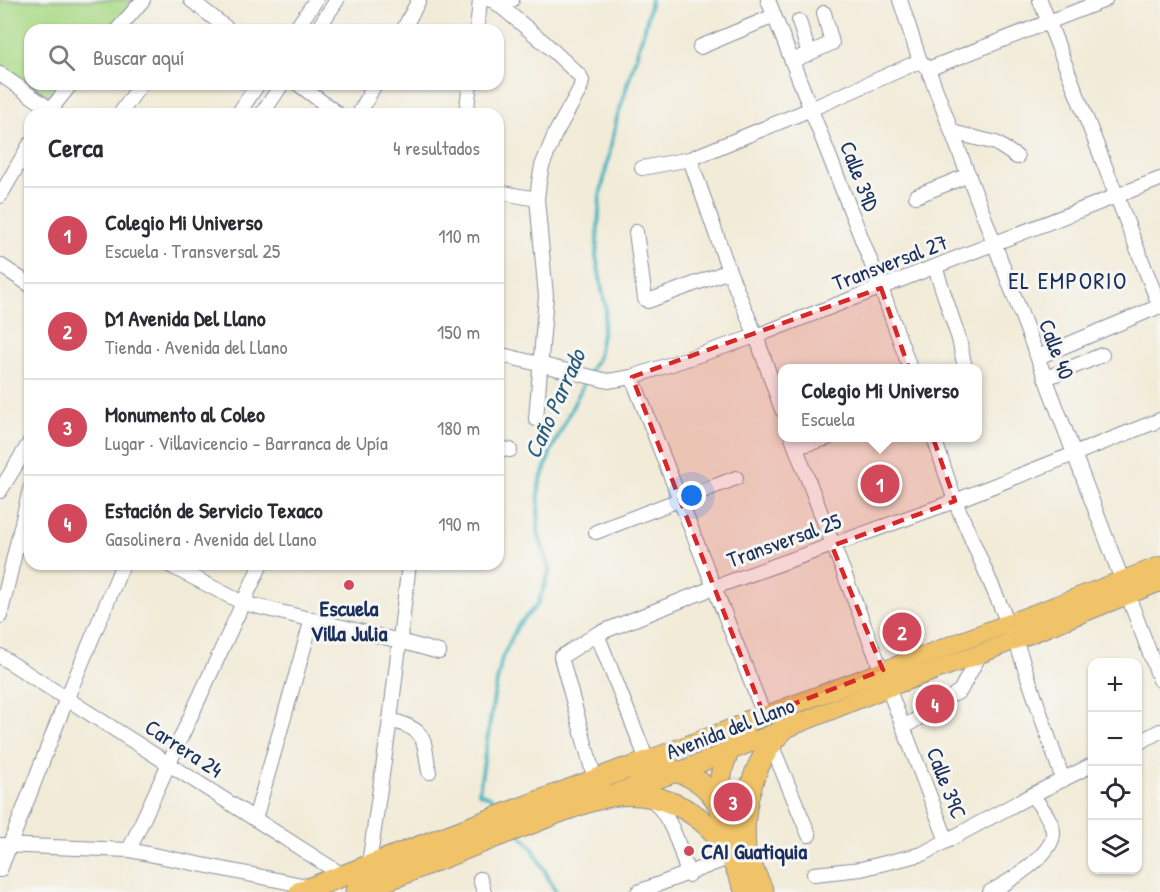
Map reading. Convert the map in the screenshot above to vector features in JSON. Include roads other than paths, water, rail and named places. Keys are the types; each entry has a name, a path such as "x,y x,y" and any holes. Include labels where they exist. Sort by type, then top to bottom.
{"highway":[{"path":"721,809 719,782 728,750 741,730 756,718"},
{"path":"738,855 750,789 759,765 776,737"},
{"path":"624,769 651,766 678,772 706,788 721,809 738,855 746,892"},
{"name":"Avenida del Llano","path":"358,887 370,865 457,831 554,805 601,788 624,769"},
{"path":"601,788 673,803 696,816 738,855 763,892"},
{"name":"Avenida del Llano","path":"307,890 358,887 484,841 554,805"}],"main road":[{"name":"Avenida del Llano","path":"1126,588 1160,566"},
{"name":"Avenida del Llano","path":"601,788 678,772 728,750 776,737 886,678 1126,588 1160,582"},
{"name":"Avenida del Llano","path":"624,769 756,718 886,678 980,654 1011,632"}],"street":[{"path":"122,24 142,0"},
{"path":"191,0 221,24"},
{"path":"321,24 337,0"},
{"path":"406,24 419,0"},
{"path":"478,24 480,0"},
{"path":"491,0 512,0"},
{"path":"491,0 553,50 580,76 582,81 548,150 542,166 537,199 546,296 536,419"},
{"name":"Calle 39D","path":"769,0 908,364"},
{"name":"Calle 40","path":"900,0 969,175 1160,680"},
{"path":"1038,357 1160,306 1040,0"},
{"path":"642,168 690,159 924,65 1105,0"},
{"path":"299,24 315,1"},
{"path":"792,61 832,43 824,13"},
{"path":"700,47 774,16"},
{"path":"798,21 809,54"},
{"path":"0,74 46,108"},
{"path":"54,108 67,90"},
{"path":"124,108 137,90"},
{"path":"242,108 254,90"},
{"path":"266,108 278,90"},
{"path":"306,90 330,108"},
{"path":"362,108 372,90"},
{"path":"467,108 469,90"},
{"path":"952,132 996,143 1017,157"},
{"path":"0,196 24,154"},
{"path":"690,159 729,271 778,396"},
{"path":"916,196 969,175"},
{"name":"Transversal 27","path":"539,365 608,381 632,377 756,336 1160,179"},
{"path":"504,193 537,199"},
{"path":"636,232 645,299 650,302 729,271"},
{"path":"0,264 24,281"},
{"path":"935,267 965,364"},
{"path":"1046,378 1102,355"},
{"path":"504,356 539,365"},
{"path":"632,377 715,587 756,718"},
{"name":"Transversal 25","path":"601,788 561,657 597,634 715,587 955,501 1160,420"},
{"name":"Calle 39C","path":"794,442 947,841"},
{"path":"935,442 955,501 1011,632 1063,780"},
{"path":"2,483 24,451"},
{"path":"2,483 24,460"},
{"path":"596,532 736,478"},
{"path":"2,483 24,490"},
{"path":"0,616 24,517"},
{"path":"0,870 5,845 121,570"},
{"path":"180,570 243,603 439,652"},
{"path":"129,850 258,570"},
{"path":"370,865 408,570"},
{"path":"255,819 312,620"},
{"path":"597,634 647,760"},
{"path":"955,694 960,691 980,654"},
{"name":"Carrera 24","path":"0,656 358,887"},
{"path":"904,727 925,714"},
{"path":"390,720 409,725 418,731 423,739 429,772"},
{"path":"1142,740 1160,731"},
{"path":"776,737 808,835"},
{"path":"814,874 852,870 922,854 1090,766"},
{"path":"990,892 1004,885 1038,859 1052,841 1053,831 1048,819 1032,795"},
{"path":"647,796 664,814 688,875"},
{"path":"5,845 129,850 307,890"},
{"path":"638,892 738,855"}],"waterway":[{"name":"Caño Parrado","path":"589,373 598,357 606,309 596,256 600,197 617,118 646,24 651,0"},
{"name":"Caño Parrado","path":"500,810 490,797 479,793 494,696 502,658 518,625 538,604 550,570 538,533 539,485 551,451 586,379"},
{"name":"Caño Parrado","path":"520,834 533,849 556,892"}],"tunnel":[{"path":"925,714 955,694"}],"place":[{"name":"Colegio Mi Universo","path":"880,484"},
{"name":"Escuela Villa Julia","path":"349,585"},
{"name":"D1 Avenida Del Llano","path":"902,632"},
{"name":"Estación de Servicio Texaco","path":"935,704"},
{"name":"Monumento al Coleo","path":"733,802"},
{"name":"CAI Guatiquia","path":"689,851"}],"district":[{"name":"EL EMPORIO","path":"1068,281"}]}
